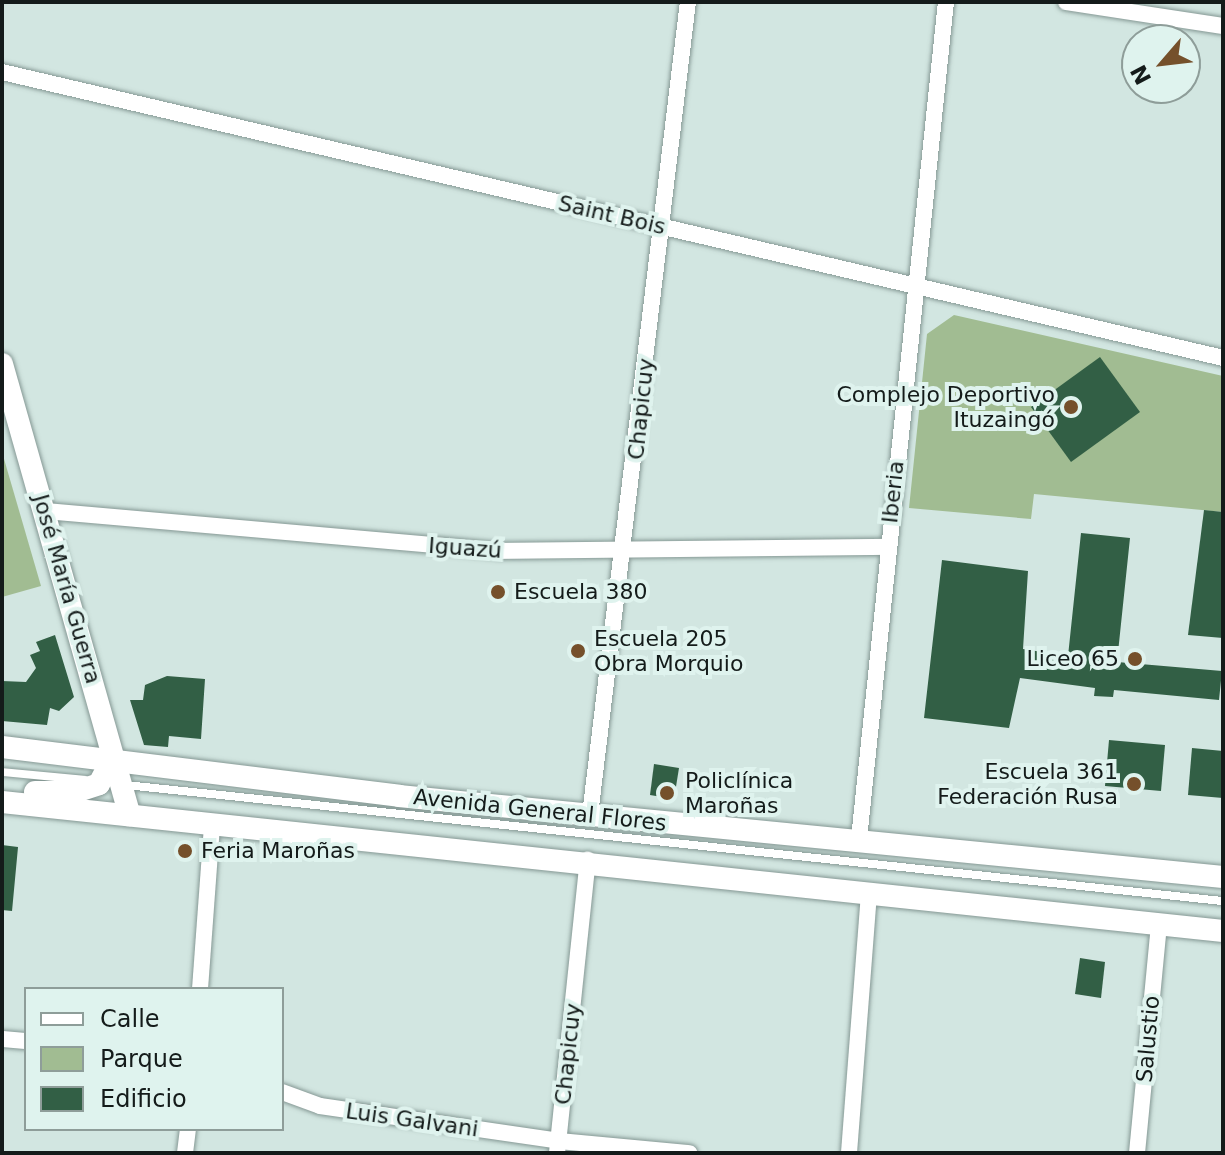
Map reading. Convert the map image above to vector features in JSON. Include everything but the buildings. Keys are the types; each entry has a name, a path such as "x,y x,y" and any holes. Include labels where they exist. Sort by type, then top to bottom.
{"main road":[{"name":"José María Guerra","path":"2,364 113,758"},
{"name":"Avenida General Flores","path":"2,747 590,815 1223,877"},
{"path":"113,758 111,783 130,815"},
{"path":"2,790 58,793 111,783"},
{"name":"Avenida General Flores","path":"2,802 588,860 1223,931"}],"street":[{"name":"Chapicuy","path":"590,815 625,552 688,2"},
{"name":"Iberia","path":"859,839 914,285 946,2"},
{"path":"1066,2 1223,26"},
{"name":"Saint Bois","path":"2,72 1223,358"},
{"name":"Iguazú","path":"45,511 498,551 887,547"},
{"path":"200,987 212,824"},
{"name":"Chapicuy","path":"558,1147 588,860"},
{"path":"849,1153 869,893"},
{"name":"Salustio","path":"1137,1153 1159,925"},
{"path":"2,1039 24,1041"},
{"name":"Luis Galvani","path":"284,1093 320,1106 558,1147 689,1153"},
{"path":"185,1153 188,1131"}],"lane":[{"name":"Avenida General Flores","path":"2,772 1223,901"}],"green space":[{"name":"Complejo Deportivo Ituzaingó","path":"954,315 1223,376 1223,512 1034,494 1031,519 909,508 927,334"},
{"path":"2,452 41,586 2,597"}],"place":[{"name":"Complejo Deportivo Ituzaingó","path":"1071,407"},
{"name":"Escuela 380","path":"498,592"},
{"name":"Escuela 205 Obra Morquio","path":"578,651"},
{"name":"Liceo 65","path":"1135,659"},
{"name":"Escuela 361 Federación Rusa","path":"1134,784"},
{"name":"Policlínica Maroñas","path":"667,793"},
{"name":"Feria Maroñas","path":"185,851"}]}
